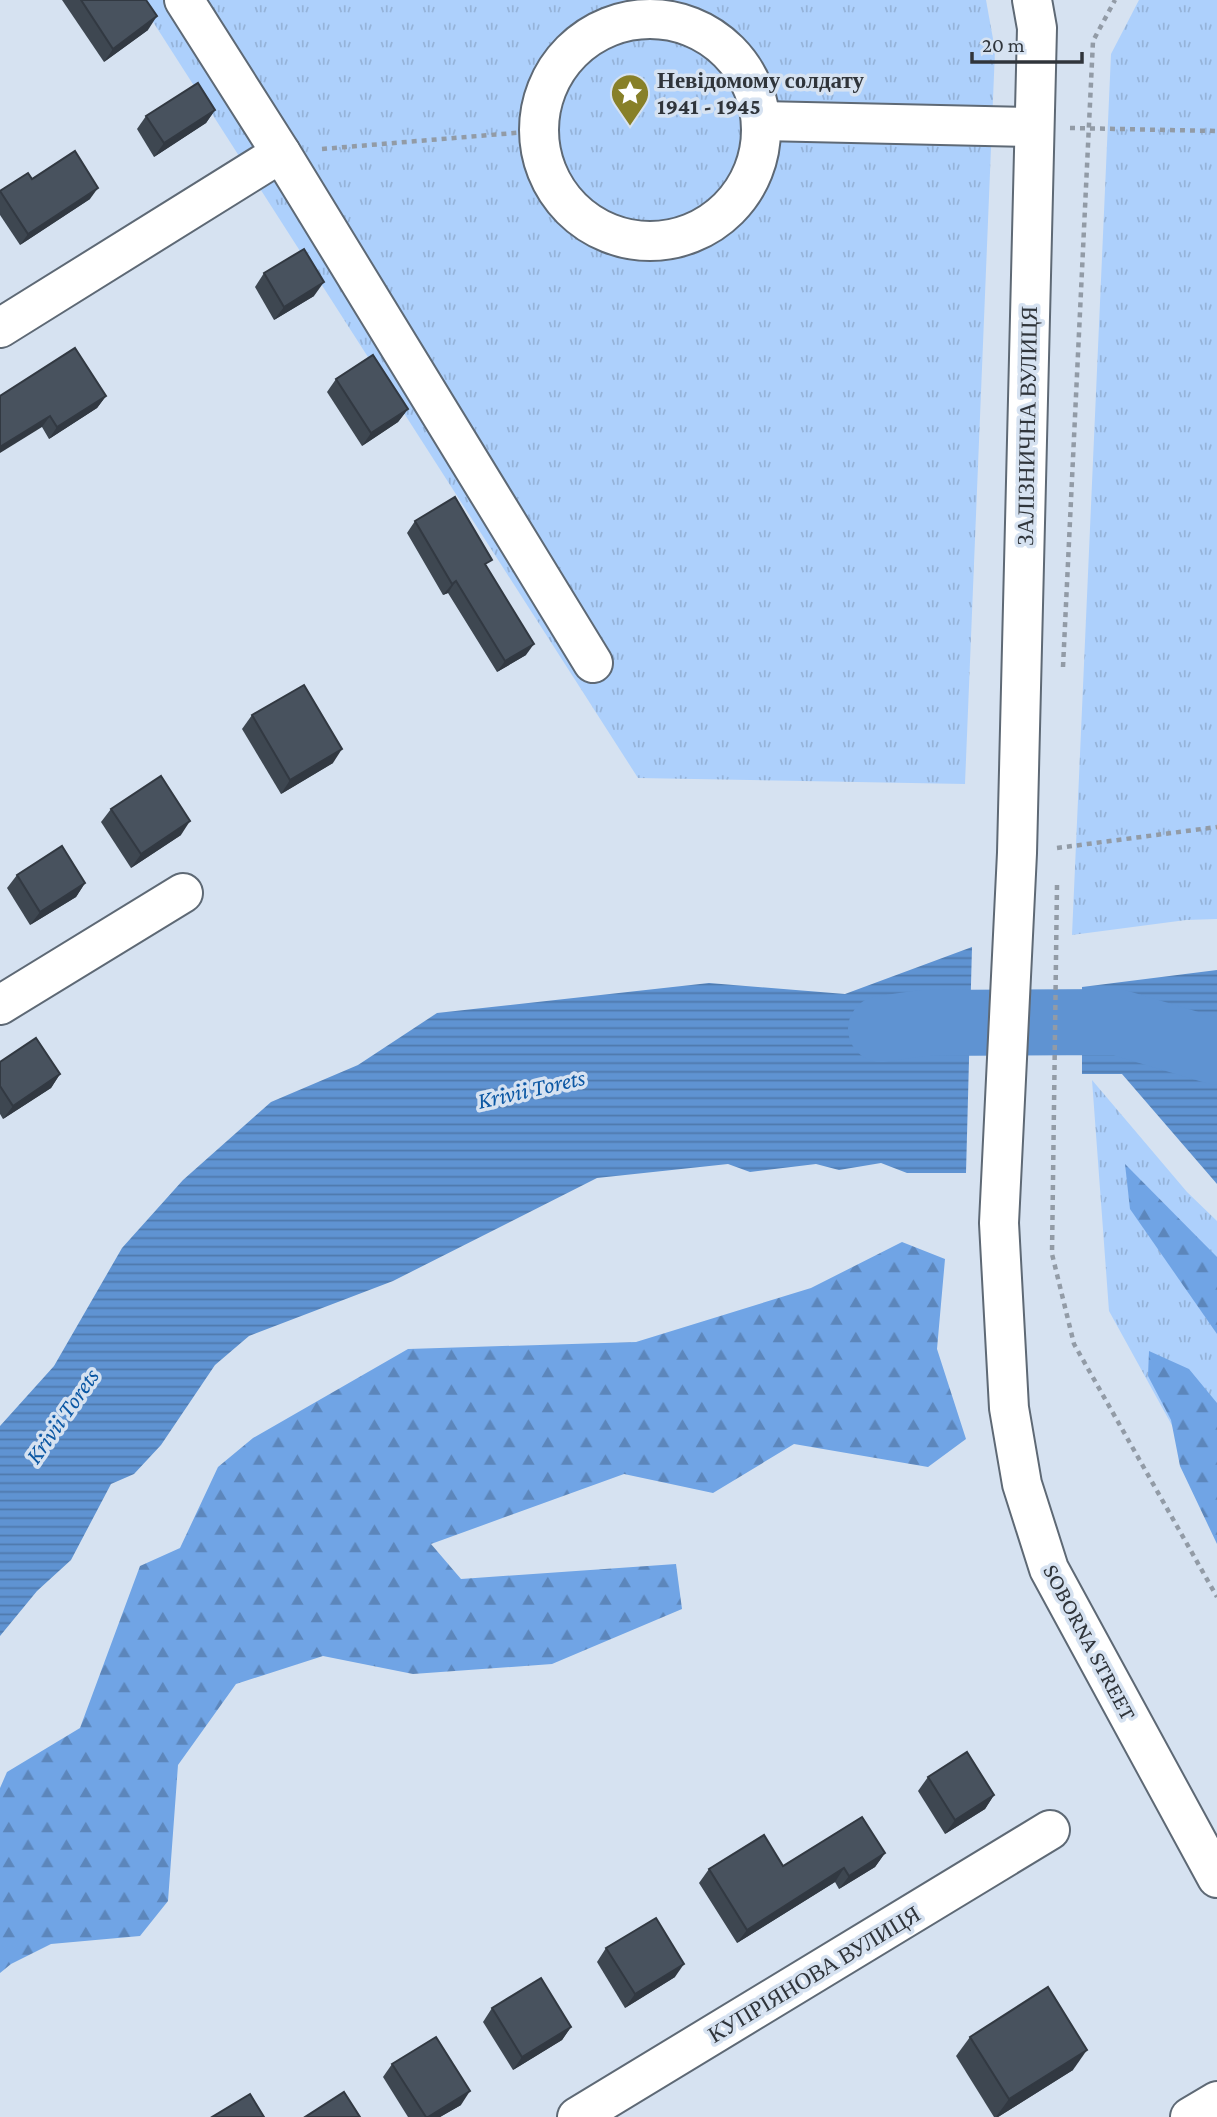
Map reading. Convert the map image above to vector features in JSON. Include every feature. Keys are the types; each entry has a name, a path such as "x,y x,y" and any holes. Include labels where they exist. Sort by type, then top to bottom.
{"street":[{"path":"184,0 281,153 593,663"},
{"name":"ЗАЛІЗНИЧНА ВУЛИЦЯ","path":"999,1223 1017,853 1038,9"},
{"path":"662,18 699,29 730,52 752,84 761,121 758,157 744,190 720,216 689,235 654,242 619,237 586,222 561,198 549,176 544,166 538,131 543,95 560,61 589,35 624,20 662,18"},
{"path":"761,121 1034,127"},
{"path":"0,328 281,153"},
{"path":"0,1005 183,893"},
{"name":"SOBORNA STREET","path":"999,1223 1009,1408 1022,1484 1049,1569 1217,1878"},
{"name":"КУПРІЯНОВА ВУЛИЦЯ","path":"578,2117 1050,1830"},
{"path":"1190,2117 1217,2101"}],"path":[{"path":"1062,678 1093,41 1115,0"},
{"path":"1034,127 1217,131"},
{"path":"281,153 538,131"},
{"path":"1057,848 1217,827"},
{"path":"1057,835 1057,861"},
{"path":"1057,875 1052,1254 1074,1344 1217,1597"}],"green space":[{"path":"139,0 986,0 995,50 965,784 638,778"},
{"path":"1139,0 1217,0 1217,919 1186,920 1072,935 1111,54"},
{"path":"1092,1080 1187,1192 1217,1221 1217,1507 1109,1311"},
{"path":"1125,1164 1217,1257 1217,1334 1130,1209"},
{"path":"902,1242 945,1259 937,1349 966,1439 928,1467 794,1444 713,1493 624,1474 431,1544 461,1579 676,1564 682,1609 552,1664 413,1674 323,1656 236,1684 178,1765 168,1901 140,1936 51,1944 11,1964 0,1973 0,1788 7,1772 80,1728 140,1566 180,1548 218,1467 253,1438 408,1349 636,1342 811,1288"},
{"path":"1149,1351 1189,1369 1217,1403 1217,1544 1180,1466 1171,1420 1148,1376"}],"water":[{"path":"972,947 966,1173 907,1173 881,1163 839,1170 816,1164 750,1172 728,1164 597,1178 393,1281 249,1336 215,1365 161,1445 134,1474 111,1484 71,1560 37,1591 0,1636 0,1426 54,1366 122,1248 183,1180 271,1102 358,1065 437,1013 709,983 845,994"},
{"path":"1217,970 1217,1184 1122,1074 1082,1074 1082,987"}],"building":[{"path":"81,0 146,0 157,16 113,49"},
{"path":"198,83 215,110 164,143 146,116"},
{"path":"75,151 98,188 28,234 0,191 28,173 32,179"},
{"path":"304,249 324,282 284,307 264,273"},
{"path":"75,348 106,396 57,427 50,416 0,447 0,396"},
{"path":"373,355 408,409 371,433 336,379"},
{"path":"455,497 492,560 485,564 534,644 505,661 456,581 452,584 415,521"},
{"path":"304,685 342,749 290,780 252,715"},
{"path":"161,776 190,821 141,854 111,809"},
{"path":"62,846 85,883 40,912 17,875"},
{"path":"36,1038 60,1074 13,1106 0,1086 0,1062"},
{"path":"967,1752 994,1795 955,1820 928,1777"},
{"path":"862,1817 885,1853 849,1876 844,1868 747,1930 709,1869 764,1835 783,1866"},
{"path":"656,1918 684,1964 635,1994 606,1948"},
{"path":"541,1978 571,2027 522,2057 492,2008"},
{"path":"1048,1987 1087,2050 1009,2099 970,2037"},
{"path":"436,2037 470,2091 426,2117 392,2064"},
{"path":"344,2092 360,2117 305,2117"},
{"path":"250,2094 264,2117 212,2117"}],"waterway":[{"name":"Krivii Torets","path":"881,1029 923,1023 1117,1022 1217,1052"}],"place":[{"name":"Невідомому солдату 1941 - 1945","path":"630,127"}]}
